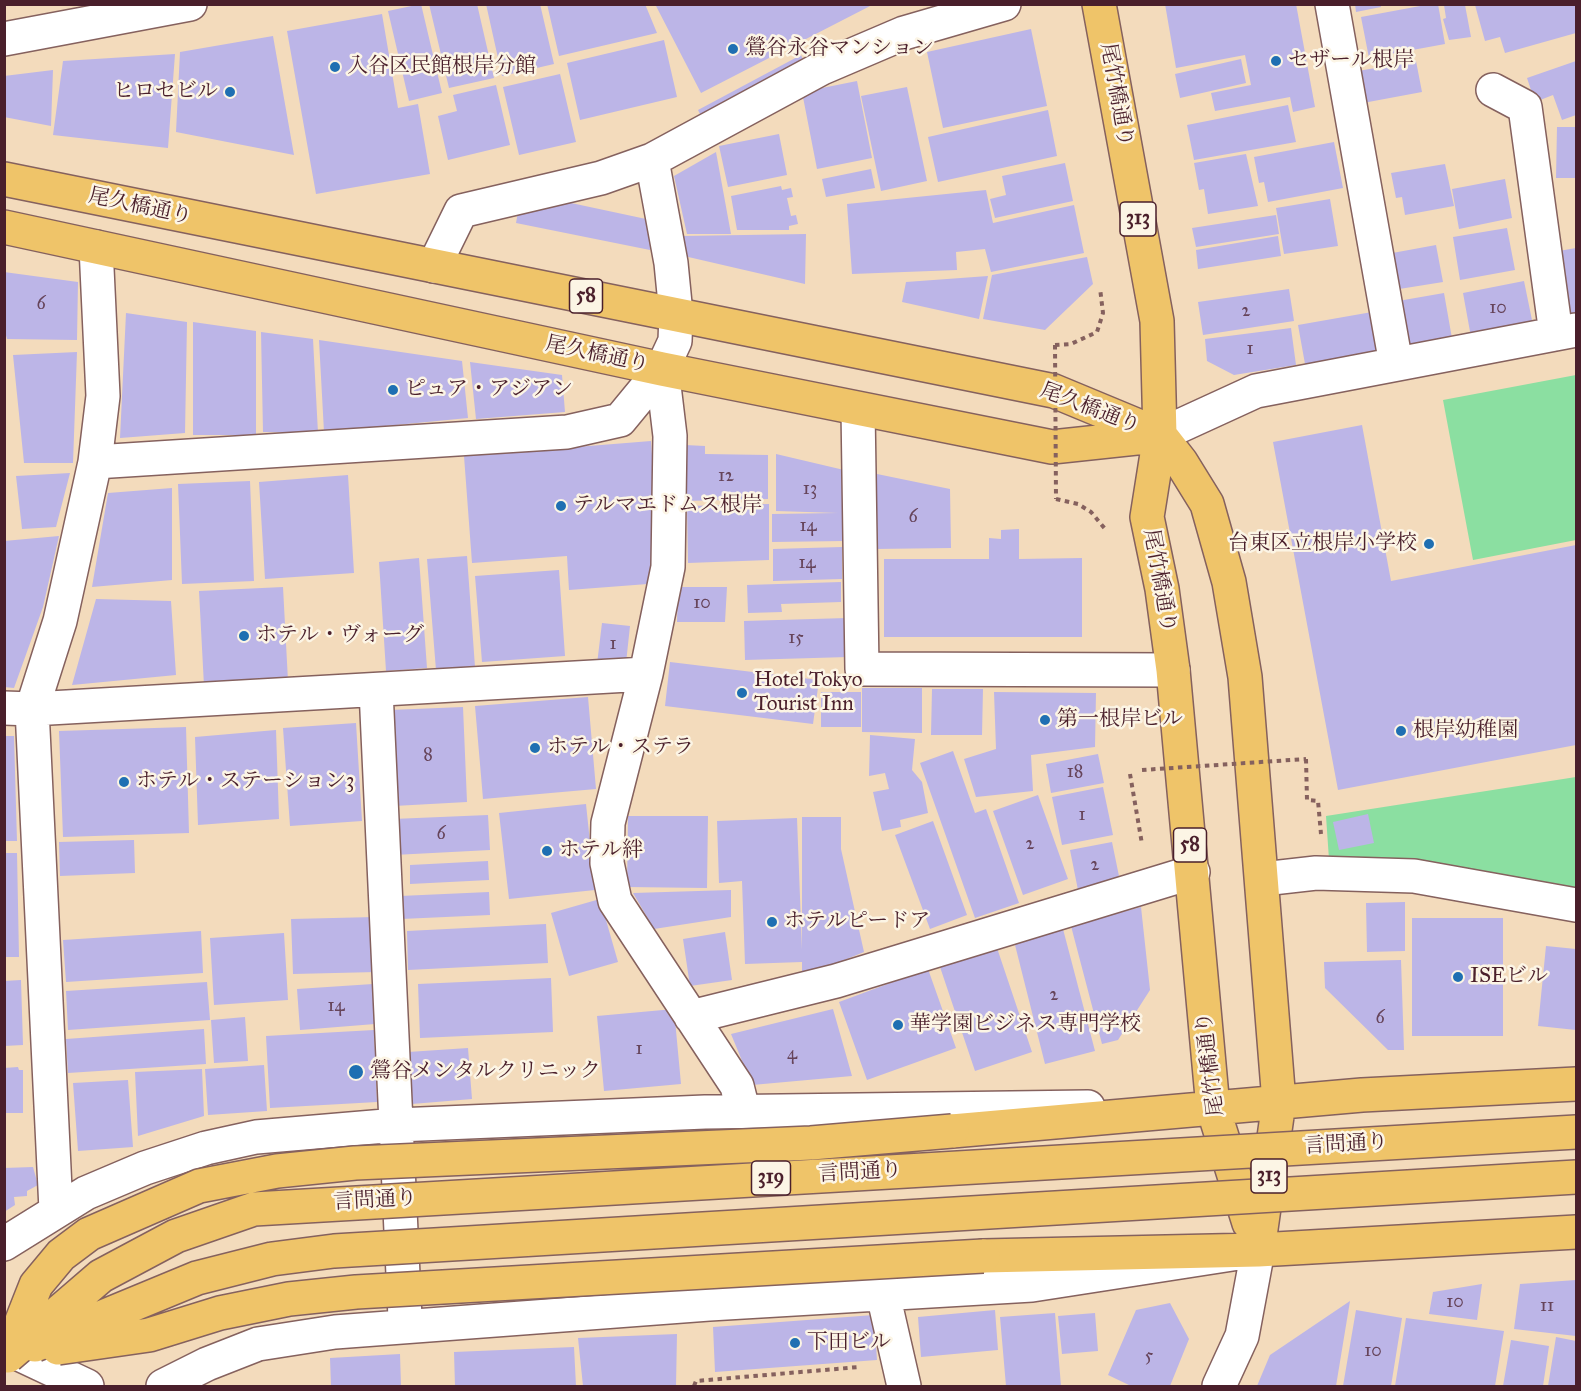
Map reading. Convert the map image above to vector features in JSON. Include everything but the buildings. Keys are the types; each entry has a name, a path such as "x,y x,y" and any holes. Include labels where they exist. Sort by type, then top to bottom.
{"main road":[{"name":"尾竹橋通り","path":"1099,4 1157,321 1160,435 1147,517 1162,589 1173,670 1213,1108 1258,1250"},
{"name":"尾久橋通り","path":"4,179 1054,391 1160,435"},
{"name":"尾久橋通り","path":"4,227 662,369 1052,447 1160,435"},
{"name":"58","path":"1160,435 1181,462 1207,504 1229,582 1245,677 1263,879 1279,1102"},
{"path":"6,1354 36,1286 61,1255 89,1234 199,1186 277,1171 355,1163 811,1143 1279,1102 1576,1084"},
{"name":"313","path":"1258,1250 1279,1102"},
{"name":"言問通り","path":"6,1354 101,1276 176,1236 254,1209 1576,1132"},
{"name":"319","path":"6,1354 197,1278 272,1259 334,1251 1576,1177"},
{"path":"6,1354 149,1335 231,1311 289,1299 356,1292 982,1256 1258,1250 1576,1232"}],"street":[{"path":"434,266 461,211 601,178 652,160 822,68 904,33 1004,4"},
{"path":"1332,4 1396,364"},
{"path":"4,39 171,6"},
{"path":"1160,435 1256,391 1566,332 1525,107 1493,90"},
{"path":"95,462 567,432 620,420 662,369 675,341 676,314 671,263 652,160"},
{"path":"56,1210 18,709 60,621 95,462 103,396 96,247"},
{"path":"662,369 670,436 668,567 646,674 608,823 607,863 615,900 737,1086 743,1110"},
{"path":"858,409 862,669 1173,670"},
{"path":"18,709 646,674"},
{"path":"376,690 406,1327"},
{"path":"691,1017 836,981 1193,873"},
{"path":"1263,879 1316,873 1414,876 1576,905"},
{"path":"4,1244 86,1193 145,1168 206,1148 256,1137 397,1125 743,1110 989,1106 1213,1108"},
{"path":"163,1386 207,1364 258,1344 335,1332 709,1304 1032,1286 1258,1250 1242,1336 1219,1386"},
{"path":"883,1294 902,1375"},
{"path":"6,1354 87,1386"}],"path":[{"path":"1100,288 1103,313 1097,332 1071,344 1055,345 1056,499 1078,504 1091,512 1109,535"},
{"path":"1142,770 1306,759 1307,800 1318,801 1322,842"},
{"path":"1130,774 1142,846"},
{"path":"693,1386 696,1381 902,1375"}],"green space":[{"path":"1576,375 1576,540 1473,560 1443,400"},
{"path":"1576,777 1576,896 1330,874 1326,816"}],"place":[{"name":"鶯谷永谷マンション","path":"733,49"},
{"name":"セザール根岸","path":"1276,61"},
{"name":"入谷区民館根岸分館","path":"335,67"},
{"name":"ヒロセビル","path":"230,92"},
{"name":"ピュア・アジアン","path":"393,390"},
{"name":"テルマエドムス根岸","path":"561,506"},
{"name":"台東区立根岸小学校","path":"1429,544"},
{"name":"ホテル・ヴォーグ","path":"244,636"},
{"name":"Hotel Tokyo Tourist Inn","path":"742,693"},
{"name":"第一根岸ビル","path":"1045,720"},
{"name":"根岸幼稚園","path":"1401,731"},
{"name":"ホテル・ステラ","path":"535,748"},
{"name":"ホテル・ステーション3","path":"124,782"},
{"name":"ホテル絆","path":"547,851"},
{"name":"ホテルピードア","path":"772,922"},
{"name":"ISEビル","path":"1458,977"},
{"name":"華学園ビジネス専門学校","path":"898,1025"},
{"name":"鶯谷メンタルクリニック","path":"356,1072"},
{"name":"下田ビル","path":"795,1343"}]}
